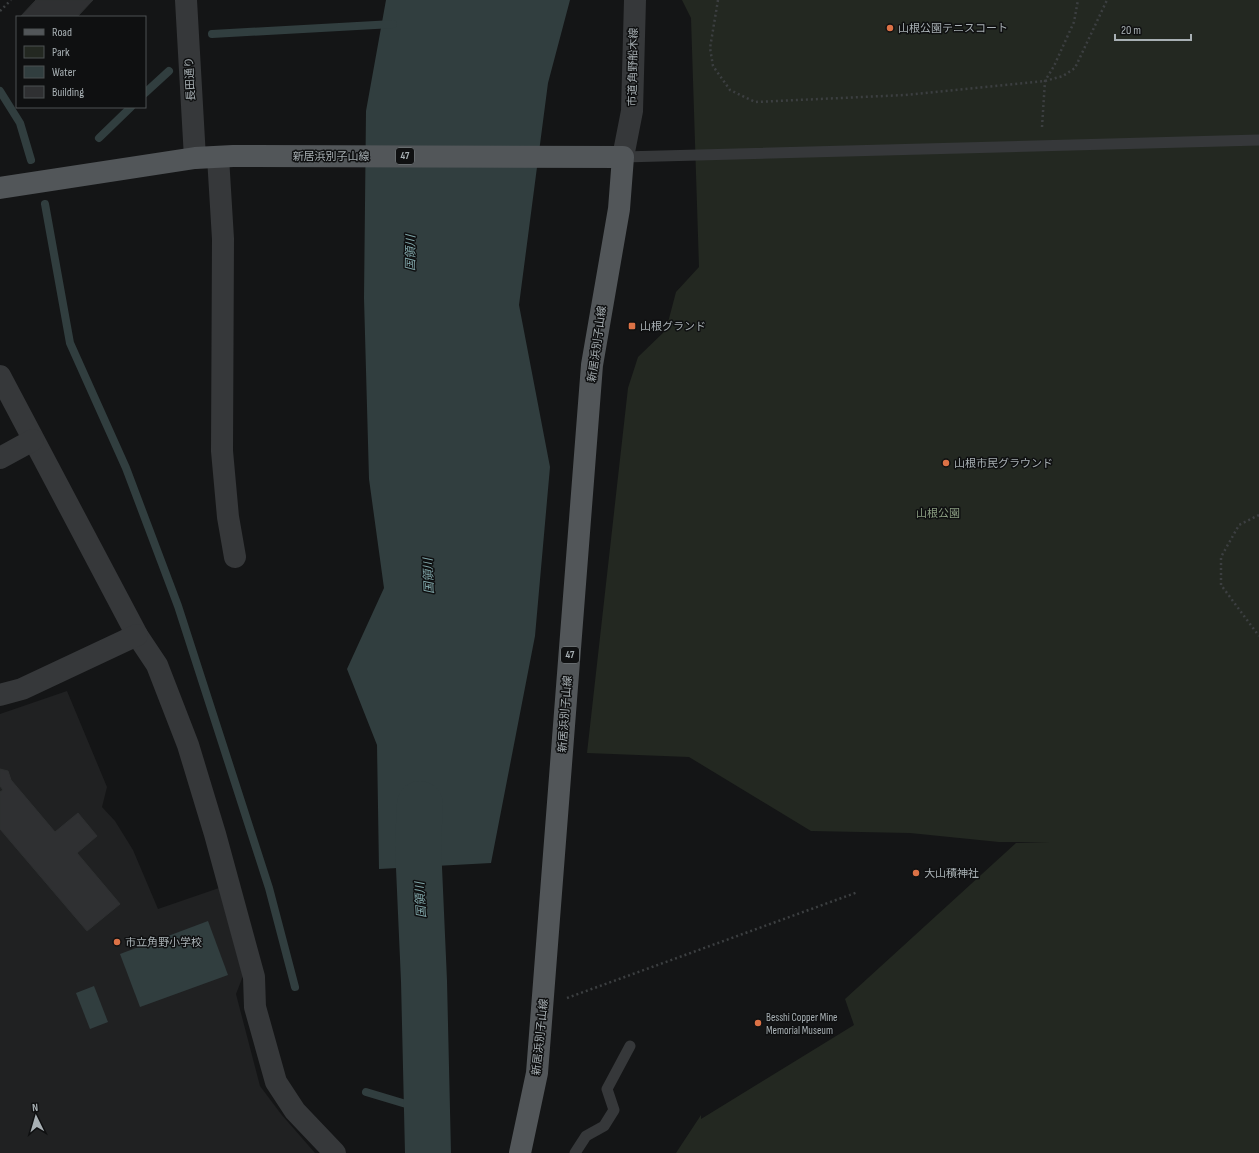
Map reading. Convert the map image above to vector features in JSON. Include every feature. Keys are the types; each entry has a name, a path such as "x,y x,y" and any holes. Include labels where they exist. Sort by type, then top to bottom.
{"main road":[{"name":"新居浜別子山線","path":"0,188 195,158 622,157 619,209 592,365 537,1073 520,1153"}],"street":[{"name":"長田通り","path":"186,0 195,158"},
{"name":"市道 角野船木線","path":"622,157 632,111 635,0"},
{"path":"225,157 222,451 228,517 235,557"},
{"path":"0,376 137,635 157,665 190,752 215,834 254,977 255,1007 276,1082 295,1111 335,1153"},
{"path":"0,458 33,440"},
{"path":"0,695 22,689 137,635"}],"lane":[{"path":"622,157 1259,140"},
{"path":"575,1153 586,1136 604,1126 614,1110 607,1089 630,1046"}],"path":[{"path":"0,11 11,0"},
{"path":"718,0 710,48 713,66 730,90 755,102 905,95 1044,82 1063,76 1075,68 1107,0"},
{"path":"1040,147 1044,82 1054,66 1074,22 1078,0"},
{"path":"1259,515 1239,525 1221,557 1221,585 1259,636"},
{"path":"543,1007 858,892"}],"shaded area":[{"name":"市立角野小学校","path":"67,691 107,787 102,807 115,821 133,850 158,909 219,888 243,976 236,994 260,1086 281,1114 315,1153 0,1153 0,714"}],"green space":[{"name":"山根公園","path":"682,0 1259,0 1259,1153 676,1153 701,1115 701,1119 854,1025 845,999 1016,843 1050,842 999,842 910,833 811,831 689,757 587,753 628,388 638,357 666,330 676,292 699,267 691,18"}],"water":[{"path":"386,0 570,0 548,83 519,305 550,467 535,636 491,863 379,869 377,745 347,669 384,588 369,479 364,298 366,111"},
{"path":"208,921 228,975 140,1007 120,954"},
{"path":"94,986 108,1022 90,1029 76,993"}],"building":[{"path":"36,0 93,0 78,16 21,16"},
{"path":"0,769 8,771 11,780 55,832 78,813 97,836 77,853 120,904 87,931 0,829 0,792 3,790 0,786"}],"waterway":[{"path":"212,34 393,24"},
{"path":"146,92 169,71"},
{"path":"0,91 20,123 31,160"},
{"path":"99,138 130,108"},
{"path":"45,204 70,343 126,468 178,606 269,888 295,987"},
{"name":"国領川","path":"420,804 418,845 424,981 428,1153"},
{"path":"366,1092 426,1110"}],"place":[{"name":"山根公園テニスコート","path":"890,28"},
{"name":"山根グランド","path":"632,326"},
{"name":"山根市民グラウンド","path":"946,463"},
{"name":"大山積神社","path":"916,873"},
{"name":"市立角野小学校","path":"117,942"},
{"name":"Besshi Copper Mine Memorial Museum","path":"758,1023"}]}
